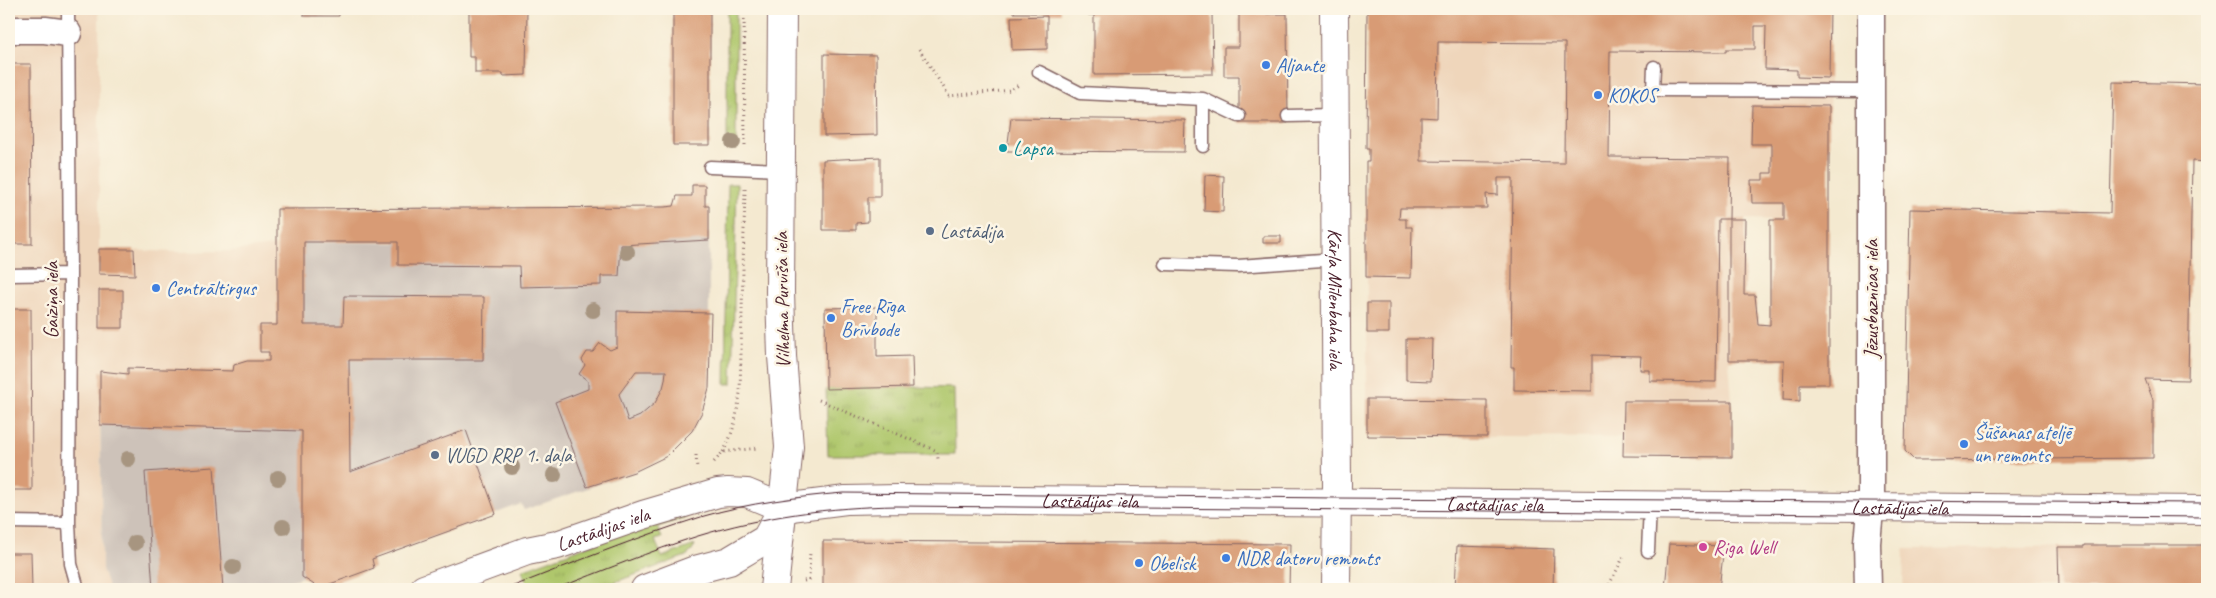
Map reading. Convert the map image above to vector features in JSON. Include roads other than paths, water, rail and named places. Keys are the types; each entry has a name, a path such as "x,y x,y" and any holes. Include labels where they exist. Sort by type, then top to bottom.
{"street":[{"name":"Vilhelma Purvīša iela","path":"774,589 789,447 782,356 780,170 782,9"},
{"name":"Kārļa Mīlenbaha iela","path":"1334,9 1336,589"},
{"name":"Jēzusbaznīcas iela","path":"1868,589 1870,507 1871,9"},
{"path":"9,30 44,30 68,21"},
{"name":"Lastādijas iela","path":"424,589 466,582 527,550 557,545 643,515 718,493 728,492 747,493 783,508 846,500 897,499 2207,510"},
{"path":"645,589 694,570 729,561 766,539 783,508"}],"lane":[{"name":"Gaiziņa iela","path":"68,21 69,523 71,564 78,589"},
{"path":"1654,68 1653,90 1871,91"},
{"path":"1039,72 1080,93 1202,99 1239,116"},
{"path":"1202,99 1203,146"},
{"path":"1288,116 1334,115"},
{"path":"710,168 780,170"},
{"path":"1165,264 1238,266 1336,259"},
{"path":"9,275 70,274"},
{"path":"1648,551 1650,506"},
{"path":"9,522 69,523"}],"tram line":[{"path":"506,589 629,542 704,516 738,507 773,501 843,493 2207,503"},
{"path":"555,589 662,548 722,529 772,518 847,508 897,506 2207,517"}],"place":[{"name":"Aljante","path":"1266,65"},
{"name":"KOKOS","path":"1598,95"},
{"name":"Lapsa","path":"1003,148"},
{"name":"Lastādija","path":"930,231"},
{"name":"Centrāltirgus","path":"156,288"},
{"name":"Free Rīga Brīvbode","path":"831,318"},
{"name":"Šūšanas ateljē un remonts","path":"1964,444"},
{"name":"VUGD RRP 1. daļa","path":"435,455"},
{"name":"Riga Well","path":"1703,547"},
{"name":"NDR datoru remonts","path":"1226,558"},
{"name":"Obelisk","path":"1139,563"}]}
